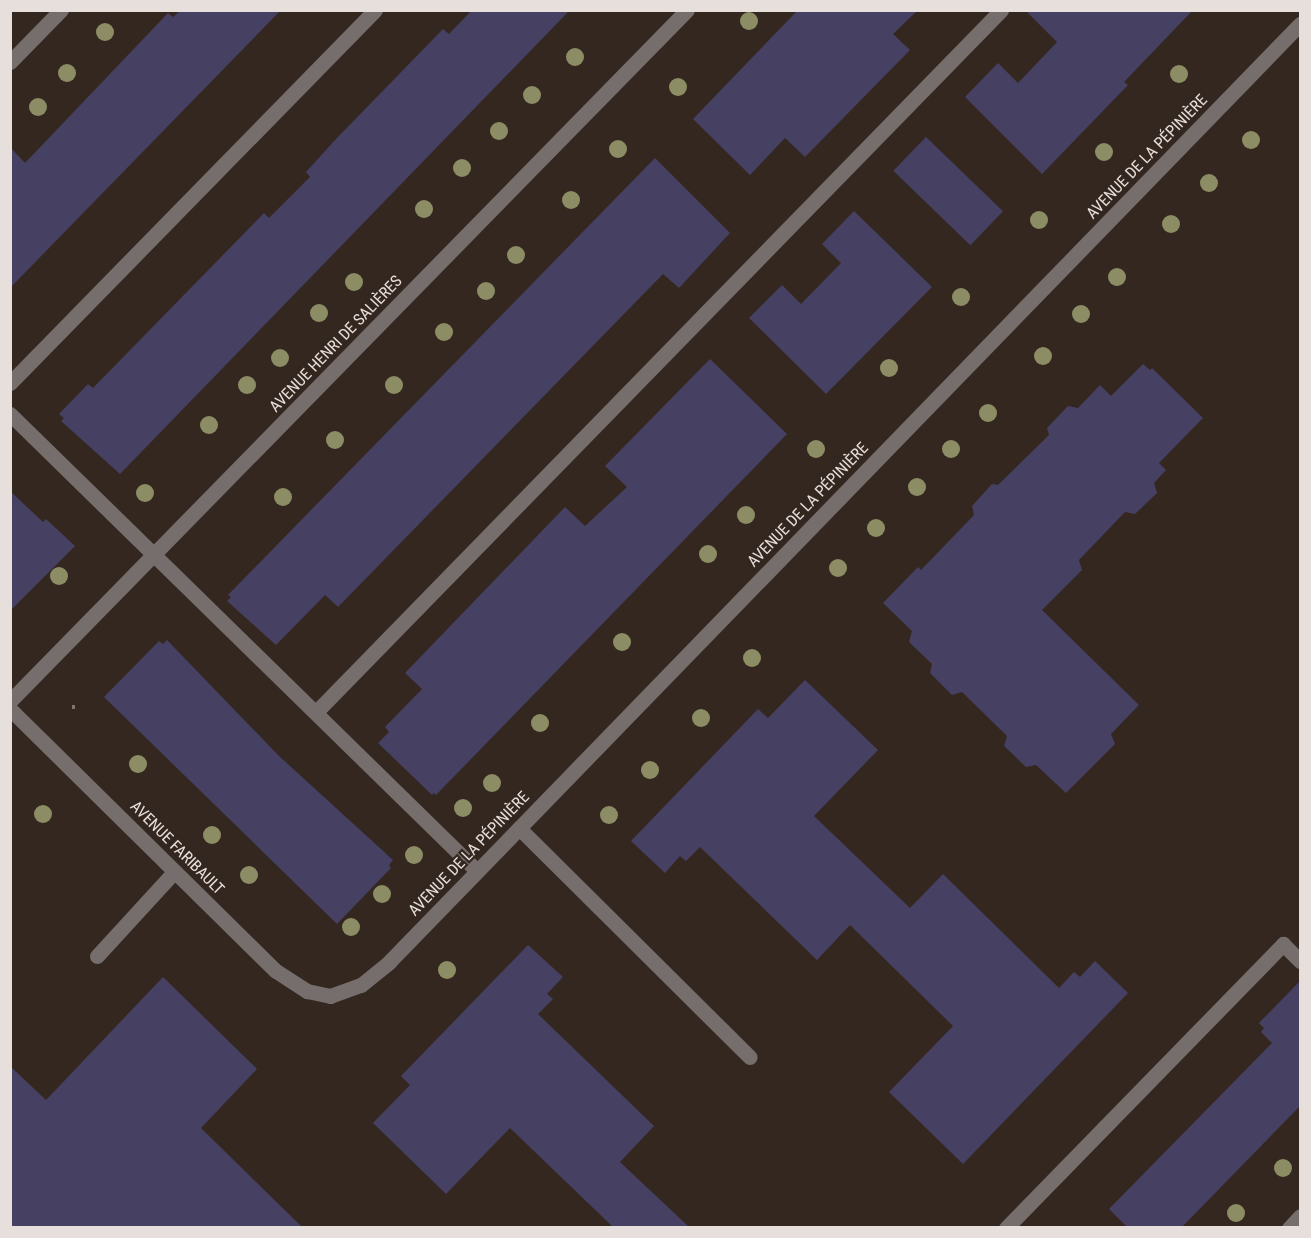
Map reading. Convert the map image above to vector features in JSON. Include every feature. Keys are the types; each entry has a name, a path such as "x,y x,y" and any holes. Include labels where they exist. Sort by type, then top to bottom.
{"street":[{"path":"10,62 61,10"},
{"path":"10,383 375,10"},
{"name":"AVENUE HENRI DE SALIÈRES","path":"10,701 687,10"},
{"path":"316,712 1001,10"},
{"name":"AVENUE DE LA PÉPINIÈRE","path":"330,996 361,984 389,962 1300,24"},
{"path":"10,414 477,871"},
{"name":"AVENUE FARIBAULT","path":"10,709 276,971 307,991 330,996"},
{"path":"519,828 750,1057"},
{"path":"97,956 175,872"},
{"path":"1006,1227 1283,944 1300,961"},
{"path":"1289,1227 1300,1216"}],"building":[{"path":"181,10 281,10 10,288 10,147 25,163 168,13 173,17"},
{"path":"472,10 570,10 120,474 61,421 64,418 59,414 88,384 93,388 264,213 269,218 310,177 306,172 336,139 443,29 449,34"},
{"path":"798,10 918,10 893,34 910,50 805,157 785,138 750,175 693,119"},
{"path":"1025,10 1193,10 1124,82 1128,85 1042,174 965,97 998,63 1018,83 1057,42"},
{"path":"926,137 1003,211 970,245 893,171"},
{"path":"655,158 730,233 679,288 663,274 338,607 325,595 276,645 227,601 231,597 228,595"},
{"path":"854,211 932,287 826,394 749,318 782,285 801,304 841,263 822,244"},
{"path":"710,359 787,434 436,795 434,793 432,795 378,743 389,732 385,727 422,689 405,673 565,507 585,526 627,487 605,466"},
{"path":"1143,364 1150,370 1152,368 1203,418 1159,463 1166,470 1154,483 1157,493 1135,514 1125,512 1079,560 1082,570 1042,610 1139,705 1111,734 1115,744 1066,793 1036,765 1026,767 1004,746 1007,736 962,692 952,695 930,673 932,664 909,642 912,631 883,603 918,567 921,570 974,515 972,506 992,484 998,485 1049,435 1047,428 1068,406 1078,408 1100,385 1111,396"},
{"path":"10,491 43,522 46,519 75,546 10,611"},
{"path":"167,640 279,756 393,860 389,865 391,868 337,924 104,697 159,641 163,644"},
{"path":"805,680 878,750 814,816 910,908 943,874 1059,988 1074,972 1080,977 1095,961 1128,993 963,1164 889,1092 953,1026 850,925 817,960 700,847 686,861 680,856 665,873 631,841 758,709 768,718"},
{"path":"528,945 563,977 547,994 553,999 538,1014 654,1126 620,1162 689,1227 613,1227 510,1128 446,1194 373,1123 410,1085 401,1076"},
{"path":"163,977 257,1069 201,1128 302,1227 10,1227 10,1066 46,1100"},
{"path":"1300,981 1300,1106 1182,1227 1127,1227 1109,1209 1272,1043 1261,1032 1264,1028 1259,1023"}]}
